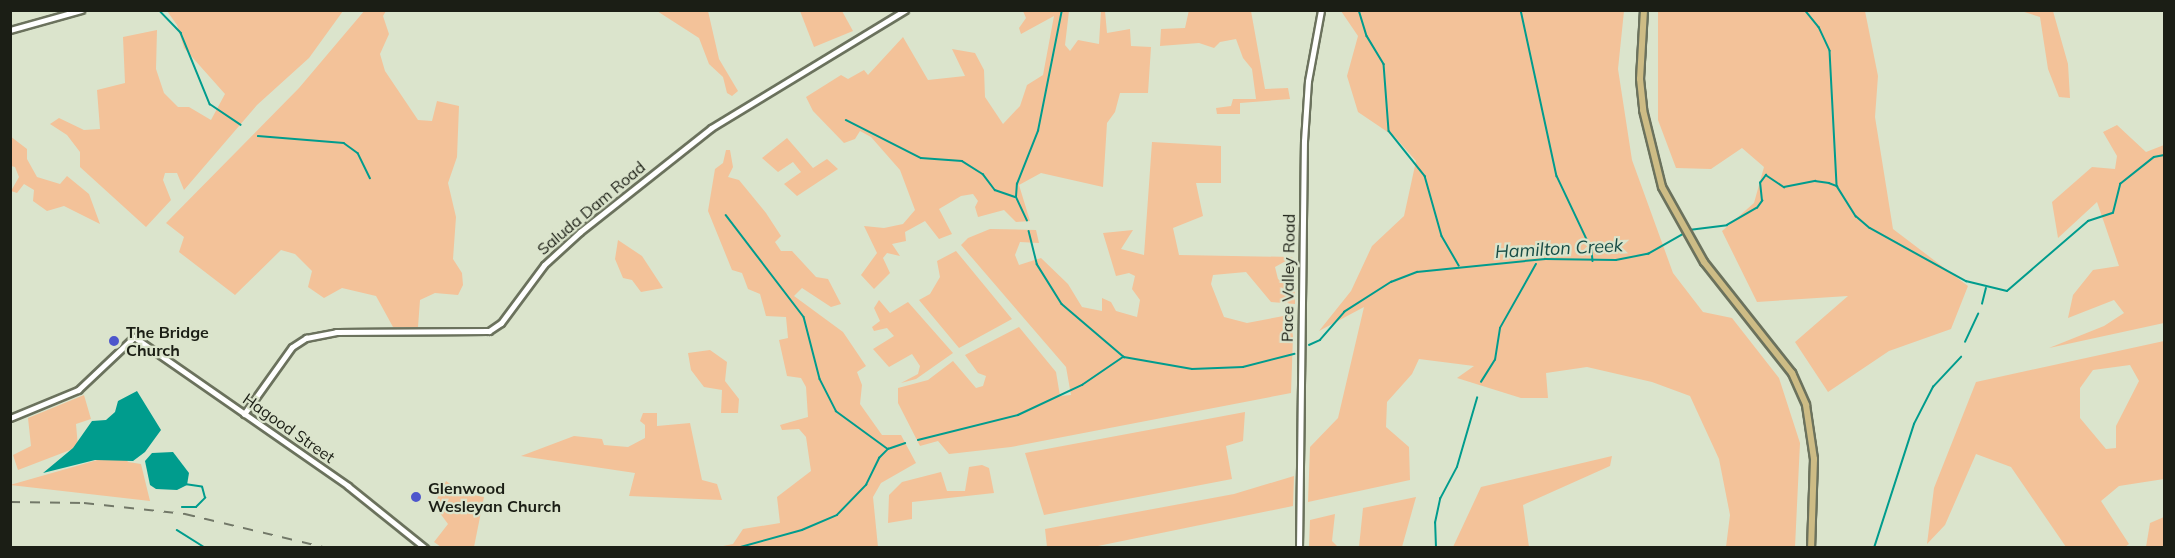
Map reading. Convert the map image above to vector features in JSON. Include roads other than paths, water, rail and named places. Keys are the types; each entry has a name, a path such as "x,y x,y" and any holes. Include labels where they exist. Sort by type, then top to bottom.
{"main road":[{"path":"1644,10 1640,79 1643,110 1658,175 1669,203 1704,262 1785,363 1806,405 1814,459 1810,548"}],"street":[{"path":"10,30 81,10"},
{"name":"Saluda Dam Road","path":"244,414 292,347 306,338 336,332 489,331 501,323 544,266 580,232 711,128 905,10"},
{"name":"Pace Valley Road","path":"1299,548 1304,141 1308,81 1320,10"},
{"name":"Hagood Street","path":"10,418 78,390 134,337 348,486 425,548"}],"water":[{"path":"137,391 161,430 145,452 133,461 95,460 43,473 73,448 92,421 106,420 115,412 118,401"},
{"path":"173,452 189,473 187,485 177,490 156,489 150,485 145,461 152,453"}],"waterway":[{"path":"159,10 181,33 210,104 241,125"},
{"path":"1027,221 1016,197 1017,184 1038,131 1062,10"},
{"path":"1359,10 1367,36 1384,64 1389,131 1425,176 1442,236 1459,265"},
{"path":"1521,10 1557,176 1592,250 1593,261"},
{"path":"1805,10 1819,27 1830,51 1837,186"},
{"path":"846,120 921,158 962,161 983,174 995,190 1015,197"},
{"path":"258,136 344,143 358,153 370,178"},
{"name":"Hamilton Creek","path":"1689,230 1727,225 1757,208 1762,201 1760,183 1766,175 1784,187 1815,181 1829,183 1837,186 1856,216 1870,228 1966,281 2007,291 2088,221 2113,213 2120,184 2154,157 2164,155"},
{"name":"Hamilton Creek","path":"726,215 804,317 820,379 836,411 888,449"},
{"name":"Hamilton Creek","path":"1029,231 1037,264 1062,304 1124,357 1192,369 1243,367 1294,354"},
{"name":"Hamilton Creek","path":"1309,345 1320,340 1344,312 1391,282 1417,272 1545,259 1616,260 1648,254 1685,233"},
{"path":"1481,382 1495,360 1500,328 1536,264"},
{"path":"1982,304 1986,288"},
{"path":"1965,342 1978,314"},
{"name":"Hamilton Creek","path":"918,440 1018,415 1082,385 1123,357"},
{"path":"1874,548 1914,424 1933,387 1961,357"},
{"path":"1436,548 1435,523 1440,499 1457,467 1477,398"},
{"path":"737,548 802,530 837,515 866,485 879,458 888,449 905,443"},
{"path":"182,507 196,507 205,498 202,487 187,485"},
{"path":"177,530 206,548"}],"railway":[{"path":"10,502 84,503 185,514 327,548"}],"place":[{"name":"The Bridge Church","path":"114,341"},
{"name":"Glenwood Wesleyan Church","path":"416,497"}]}
